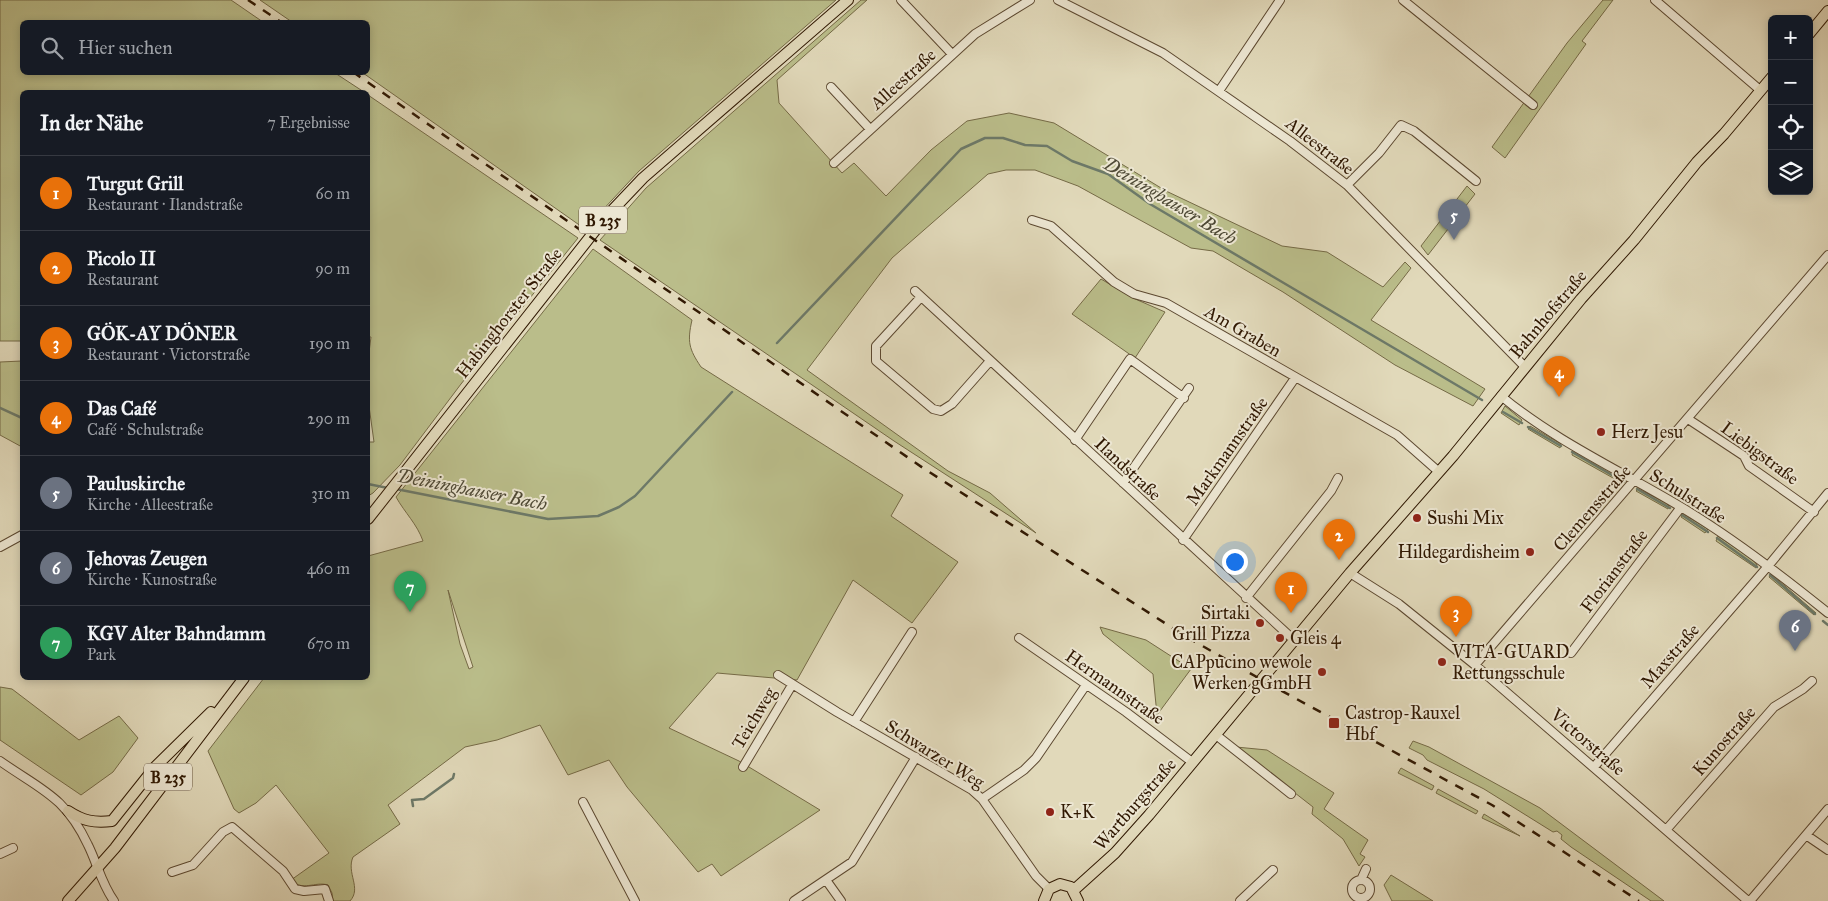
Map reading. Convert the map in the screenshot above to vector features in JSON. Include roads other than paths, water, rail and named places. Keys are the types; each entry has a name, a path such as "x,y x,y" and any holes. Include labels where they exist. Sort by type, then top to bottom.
{"main road":[{"name":"Habinghorster Straße","path":"370,517 605,218 643,178 848,0"},
{"path":"1813,29 1828,11"},
{"name":"Bahnhofstraße","path":"1295,641 1350,573 1438,472 1500,396 1768,81"},
{"name":"Wartburgstraße","path":"1074,890 1115,853 1295,641"},
{"name":"B 235","path":"68,901 115,848 242,680"},
{"path":"68,811 83,820 100,822 112,820 156,767 237,686"},
{"path":"1044,901 1049,889 1056,884 1064,884 1074,890 1078,901"}],"street":[{"path":"902,0 952,54"},
{"name":"Alleestraße","path":"834,163 952,54 983,29 1030,0"},
{"name":"Alleestraße","path":"1058,0 1157,49 1290,140 1347,185 1525,367"},
{"path":"1219,92 1280,0"},
{"path":"1403,0 1534,105"},
{"path":"1655,0 1760,90"},
{"name":"Alleestraße","path":"831,86 870,129"},
{"path":"1347,185 1379,154 1401,125 1414,132 1476,181"},
{"name":"Am Graben","path":"1032,220 1050,226 1114,282 1134,294 1166,303 1397,435 1438,472"},
{"name":"Clemensstraße","path":"1475,665 1828,255"},
{"name":"Ilandstraße","path":"990,361 952,404 941,412 932,409 876,361 876,346 918,294 1246,598 1295,641"},
{"path":"1075,440 1130,358 1184,398"},
{"name":"Markmannstraße","path":"1183,540 1295,378"},
{"path":"1123,483 1184,398 1189,388"},
{"name":"Schulstraße","path":"1500,396 1530,420 1682,507 1768,565 1828,614"},
{"name":"Liebigstraße","path":"1688,418 1744,456 1749,466 1814,512"},
{"path":"1246,598 1331,491 1338,478"},
{"path":"1768,565 1828,493"},
{"name":"Florianstraße","path":"1571,653 1682,507"},
{"path":"0,547 20,536"},
{"name":"Maxstraße","path":"1594,767 1768,565"},
{"name":"Victorstraße","path":"1350,573 1405,608 1475,665 1749,901"},
{"path":"854,722 912,632"},
{"name":"Hermannstraße","path":"1019,638 1126,712 1192,762"},
{"name":"Schwarzer Weg","path":"778,675 854,722 964,785 982,799 1036,876 1049,889"},
{"name":"Kunostraße","path":"1666,830 1774,707 1803,689 1812,681"},
{"name":"Teichweg","path":"742,767 792,685"},
{"path":"982,799 1024,770 1036,758 1086,685"},
{"path":"1216,735 1291,794"},
{"path":"794,901 852,862 859,854 916,757"},
{"path":"0,761 46,790 68,811 88,844 114,901"},
{"path":"583,802 635,901"},
{"path":"1749,901 1828,809"},
{"path":"172,872 192,865 223,832 232,827 283,871 295,889 304,891 324,890 329,901"},
{"path":"1806,835 1828,850"},
{"path":"0,854 13,848"},
{"path":"1361,880 1366,869"},
{"path":"1240,901 1273,870"},
{"path":"826,880 841,901"},
{"path":"1361,880 1369,884 1370,893 1363,898 1357,899 1352,894 1352,887 1355,882 1361,880"}],"waterway":[{"name":"Deininghauser Bach","path":"777,343 961,149 985,138 1003,138 1025,145 1047,146 1072,161 1108,174 1150,204 1482,400"},
{"name":"Deininghauser Bach","path":"396,489 548,519 598,516 619,507 635,496 732,392"},
{"name":"Deininghauser Bach","path":"0,408 20,417"},
{"name":"Deininghauser Bach","path":"1503,412 1522,423"},
{"name":"Deininghauser Bach","path":"1528,427 1561,446"},
{"name":"Deininghauser Bach","path":"1572,452 1624,482"},
{"name":"Deininghauser Bach","path":"370,484 388,488"},
{"name":"Deininghauser Bach","path":"1637,489 1670,508"},
{"name":"Deininghauser Bach","path":"1682,515 1708,532"},
{"name":"Deininghauser Bach","path":"1717,538 1757,567"},
{"name":"Deininghauser Bach","path":"1770,575 1815,614"},
{"name":"Deininghauser Bach","path":"1823,621 1828,625"},
{"path":"413,806 412,800 424,799 453,778 454,774"}],"railway":[{"path":"248,0 278,20"},
{"path":"357,75 923,468 1185,636 1269,684 1492,805 1639,901"}],"place":[{"name":"Pauluskirche","path":"1454,240"},
{"name":"Das Café","path":"1559,397"},
{"name":"Herz Jesu","path":"1601,432"},
{"name":"Sushi Mix","path":"1417,518"},
{"name":"Hildegardisheim","path":"1530,552"},
{"name":"Picolo II","path":"1339,560"},
{"name":"KGV Alter Bahndamm","path":"410,612"},
{"name":"Turgut Grill","path":"1291,613"},
{"name":"Sirtaki Grill Pizza","path":"1260,623"},
{"name":"GÖK-AY DÖNER","path":"1456,637"},
{"name":"Gleis 4","path":"1280,638"},
{"name":"Jehovas Zeugen","path":"1795,651"},
{"name":"VITA-GUARD Rettungsschule","path":"1442,662"},
{"name":"CAPpucino wewole Werken gGmbH","path":"1322,672"},
{"name":"Castrop-Rauxel Hbf","path":"1334,723"},
{"name":"K+K","path":"1050,812"}]}
